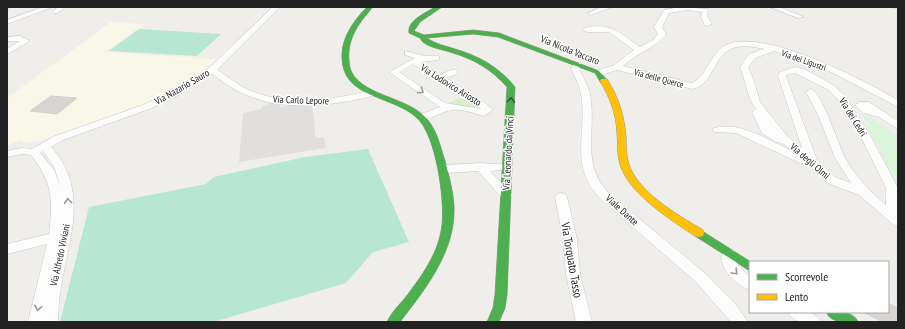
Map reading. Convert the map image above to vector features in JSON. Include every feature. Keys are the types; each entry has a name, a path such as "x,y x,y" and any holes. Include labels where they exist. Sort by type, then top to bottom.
{"street":[{"path":"9,25 63,7"},
{"name":"Via Nazario Sauro","path":"7,154 39,149 59,138 155,104 192,84 212,70 277,7"},
{"path":"370,7 360,16 351,30 347,42 345,66 351,81 372,93 400,103 422,117 445,170 450,190 451,209 445,241 428,274 393,322"},
{"path":"423,37 411,32 412,26 417,20 438,7"},
{"path":"593,10 602,7"},
{"path":"593,10 609,7"},
{"path":"773,7 800,17"},
{"path":"599,73 617,67 629,56 639,50 651,46 659,39 662,34 658,26 666,11 688,8 706,10 704,16 708,24"},
{"path":"7,16 22,11"},
{"path":"587,30 604,28 613,30 625,38 629,44 639,50"},
{"name":"Via Nicola Vaccaro","path":"423,37 468,32 494,34 599,73 613,95 619,109 624,162 633,182 657,203 749,266"},
{"name":"Via Leonardo da Vinci","path":"423,37 424,40 431,44 479,58 500,73 511,87 501,295 499,308 493,322"},
{"path":"7,39 20,38 26,41 7,52"},
{"name":"Via delle Querce","path":"617,67 693,86 702,80 725,49 735,45 752,44 772,49"},
{"name":"Via dei Ligustri","path":"783,138 755,102 750,81 744,67 745,63 752,56 772,49 812,60 885,96 898,104"},
{"path":"410,57 436,58"},
{"name":"Via Lodovico Ariosto","path":"410,57 439,78 482,104 488,110 484,113 472,109 442,105 393,72 410,57"},
{"name":"Viale Dante","path":"578,65 575,68 585,91 587,103 585,156 593,181 600,191 636,223 718,292 740,322"},
{"name":"Via Carlo Lepore","path":"212,70 250,93 279,100 334,101 372,93"},
{"name":"Via dei Cedri","path":"812,161 782,76 784,72 795,70 804,72 832,88 844,101 865,135 892,188 895,219"},
{"path":"439,78 454,72"},
{"path":"811,92 824,117 840,158 863,192"},
{"path":"755,102 759,117 766,131 794,147"},
{"name":"Via Lodovico Ariosto","path":"422,117 450,106"},
{"path":"880,114 898,126"},
{"path":"718,130 728,128 738,130 804,161 830,180"},
{"name":"Via degli Olmi","path":"783,138 812,161 830,180 863,192 895,219"},
{"name":"Via Nazario Sauro","path":"7,150 24,146 39,149"},
{"name":"Via Alfredo Viviani","path":"36,322 55,237 58,210 56,188 45,166 39,149"},
{"name":"Via Alfredo Viviani","path":"39,149 56,160 63,175 68,199 68,228 53,287 50,322"},
{"path":"445,170 481,167 507,167"},
{"path":"481,167 506,195"},
{"name":"Via Torquato Tasso","path":"561,197 570,239 573,274 584,322"},
{"path":"7,249 55,237"},
{"path":"729,254 730,266 736,274 749,283"},
{"path":"798,313 813,322"},
{"path":"834,313 852,322"}],"shaded area":[{"path":"111,22 145,24 105,52 217,59 204,71 179,87 147,103 37,142 26,143 20,140 7,146 7,98"},
{"path":"270,103 278,104 281,107 312,103 316,138 324,137 326,148 239,162 243,113 259,110 263,106"}],"green space":[{"path":"139,29 221,34 197,56 109,51"},
{"path":"464,96 479,105 484,110 446,104"},
{"path":"862,115 873,119 898,136 898,189 877,144 866,126 871,126"},
{"path":"368,149 409,242 373,252 346,283 213,322 60,322 89,207 206,184 214,177 305,157"}],"building":[{"path":"51,96 77,98 57,114 30,111"},
{"path":"889,304 898,308 898,322 883,322 865,313 889,313"}],"traffic: fast":[{"path":"370,7 361,17 350,34 345,54 346,68 351,79 360,86 410,108 424,120 432,135 439,157 446,184 449,207 447,227 442,246 434,264 423,282 393,322"},
{"path":"439,7 418,20 411,32 423,37 473,32 499,35 597,72 604,81"},
{"path":"423,37 424,40 431,44 475,58 484,63 493,69 511,87 501,295 499,308 493,322"},
{"path":"699,233 749,266"},
{"path":"834,313 852,322"}],"traffic: slow":[{"path":"604,81 613,96 618,110 623,161 629,174 637,185 656,203 699,233"}]}
